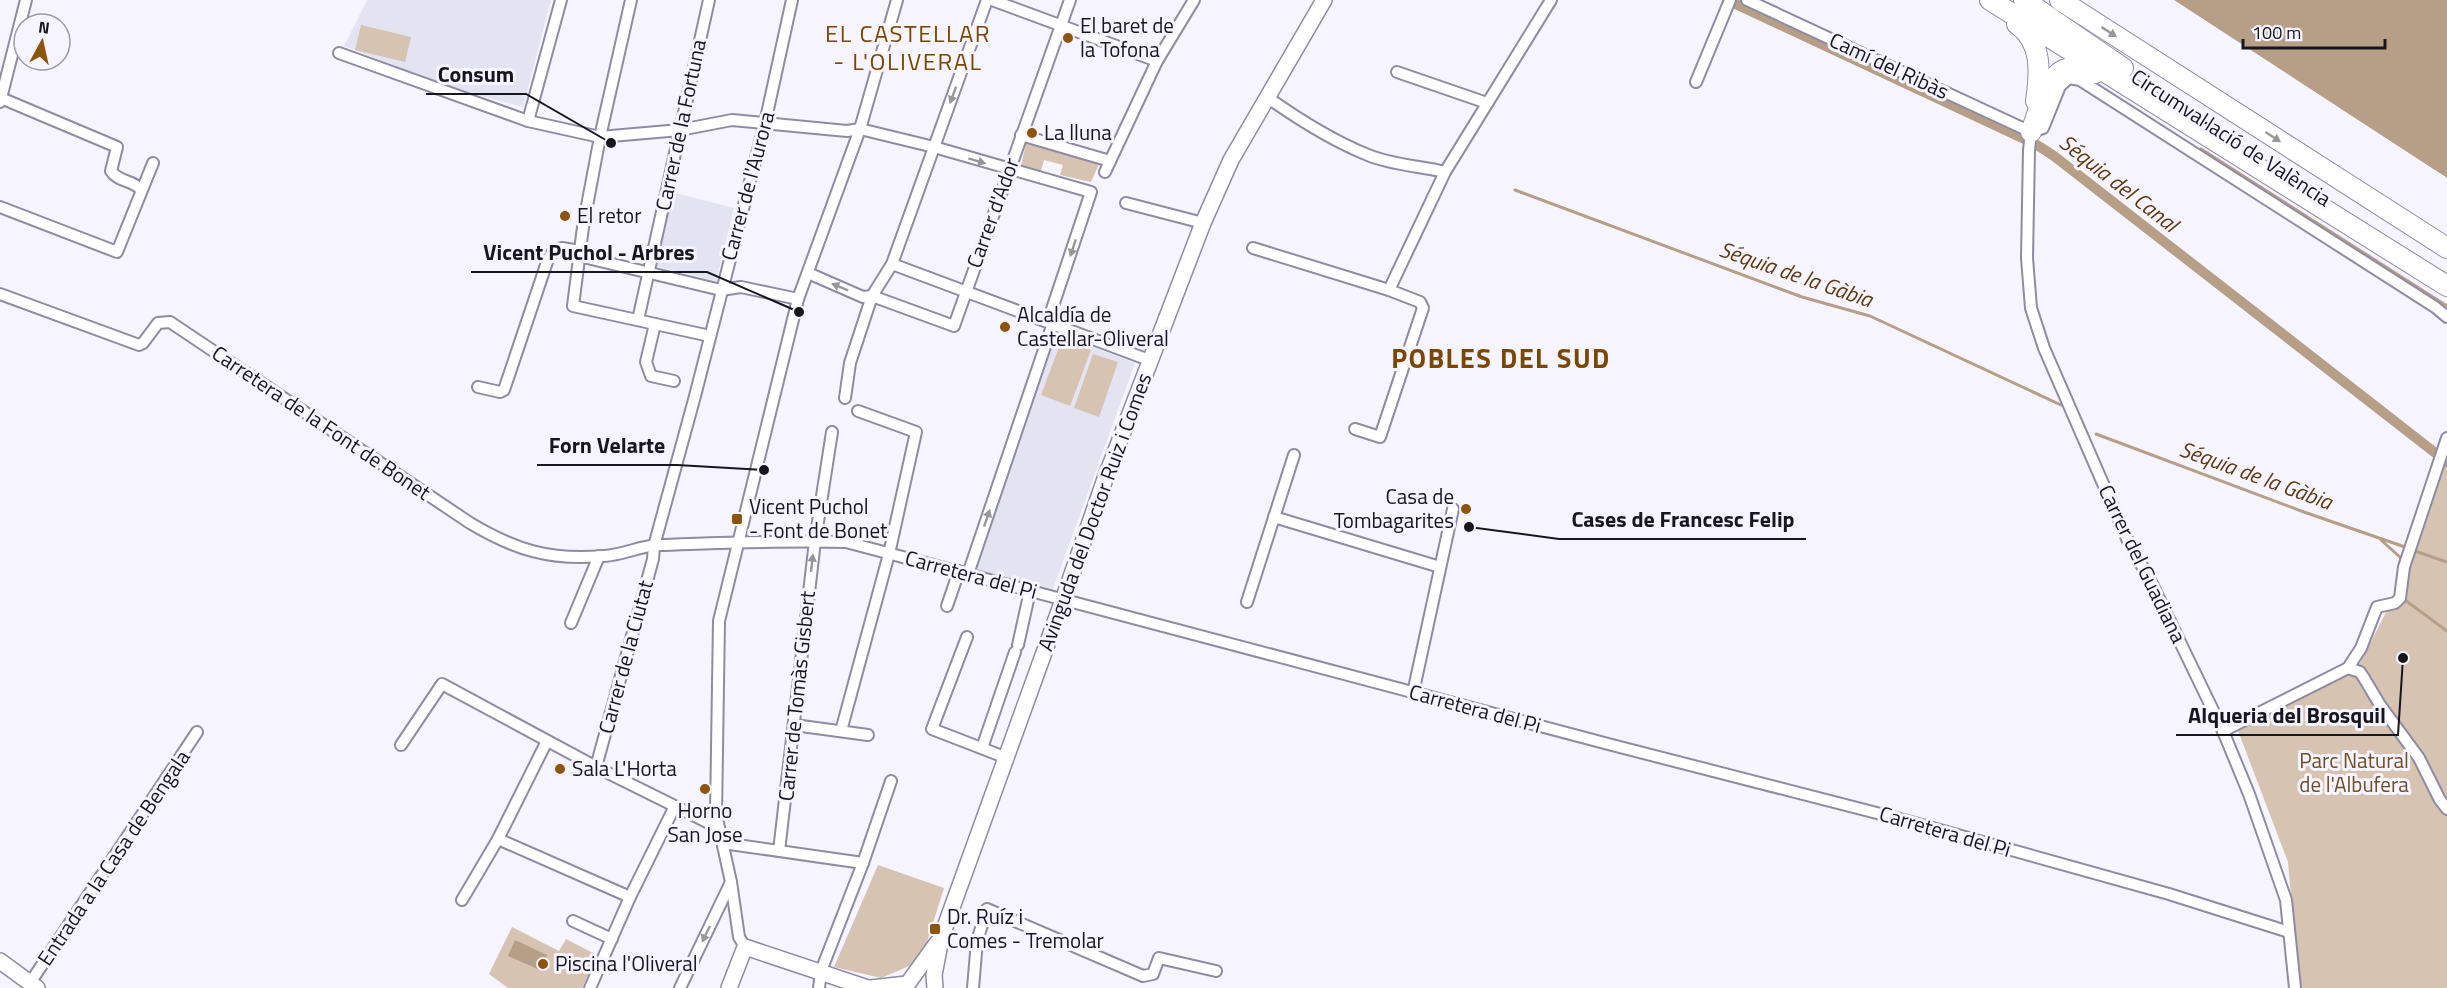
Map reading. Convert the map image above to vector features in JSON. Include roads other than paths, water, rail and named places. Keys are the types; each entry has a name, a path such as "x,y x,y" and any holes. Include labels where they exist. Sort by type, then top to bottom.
{"highway":[{"path":"1983,0 2023,28 2036,48 2038,74 2030,141"},
{"path":"1990,0 2447,286"},
{"name":"Circumval·lació de València","path":"2014,0 2447,277"},
{"path":"2024,0 2128,72"},
{"name":"Circumval·lació de València","path":"2060,0 2447,248"},
{"path":"2030,141 2049,84 2060,71 2078,66 2096,73 2249,163"}],"street":[{"path":"26,0 1,100 117,147 111,171 113,176 138,186 141,190"},
{"path":"528,121 561,0"},
{"path":"631,0 600,137 579,254 573,306 710,336"},
{"name":"Carrer de la Fortuna","path":"638,320 709,0"},
{"name":"Carrer de l'Aurora","path":"654,546 765,123 792,0"},
{"path":"897,0 860,129 798,299 719,621 717,827 723,843 731,882 739,937 745,947 869,988 902,986 921,978 927,980 935,988"},
{"path":"845,398 850,363 872,296 892,264 987,0"},
{"path":"992,0 1157,61"},
{"name":"Carrer d'Ador","path":"872,296 954,326 1070,0"},
{"path":"1105,171 1157,61 1194,0"},
{"name":"Avinguda del Doctor Ruiz i Comes","path":"935,988 934,975 940,938 1149,360 1203,223 1231,160 1324,0"},
{"path":"1389,290 1445,172 1551,0"},
{"name":"Camí del Ribàs","path":"1747,0 2030,141"},
{"path":"1696,82 1729,2"},
{"path":"339,53 528,121 600,137 680,130 732,120 848,131 860,129 934,147 1091,192 1051,312 1052,326 963,572 947,606"},
{"path":"1396,72 1487,103"},
{"path":"2030,141 2043,128 2060,86 2069,78 2080,80 2435,307 2447,317"},
{"path":"1267,97 1295,117 1368,155 1445,172"},
{"path":"1021,135 1110,160"},
{"name":"Carrer del Guadiana","path":"2030,141 2027,258 2031,309 2044,348 2128,541 2151,582 2223,731 2249,794 2283,886 2295,988"},
{"path":"0,207 117,252 153,162"},
{"path":"1126,203 1203,223"},
{"path":"478,387 500,392 504,390 548,259 554,250 562,248 649,273 721,290 741,287 798,299"},
{"path":"1252,248 1389,290 1420,302 1423,308 1380,437 1356,429"},
{"path":"892,264 1052,326 1149,360"},
{"path":"808,273 863,297 872,296"},
{"name":"Carretera de la Font de Bonet","path":"0,294 139,345 158,323 170,321 487,533 538,555 599,556 654,546"},
{"path":"655,324 646,362 651,376 674,381"},
{"path":"841,730 889,554 916,432 858,411"},
{"name":"Carrer de Tomàs Gisbert","path":"779,851 815,541 832,432"},
{"path":"2223,731 2348,668 2361,648 2377,608 2395,603 2400,598 2404,567 2445,443"},
{"path":"1247,602 1293,455"},
{"path":"1413,693 1453,509"},
{"path":"1274,517 1440,567"},
{"name":"Carretera del Pi","path":"654,546 783,540 846,542 1413,693 1904,820 2169,894 2289,932"},
{"name":"Carrer de la Ciutat","path":"596,767 653,558 654,546"},
{"path":"571,623 599,556"},
{"name":"Avinguda del Doctor Ruiz i Comes","path":"982,748 1017,648 1030,591"},
{"path":"967,637 932,729 1007,758"},
{"path":"2348,668 2360,672 2380,705 2418,758 2447,809"},
{"path":"401,745 442,684 674,808 717,827"},
{"path":"794,724 868,735"},
{"name":"Entrada a la Casa de Bengala","path":"34,986 197,732"},
{"path":"462,900 498,839 547,741"},
{"path":"819,988 821,971 863,863 891,781"},
{"path":"590,988 630,897 674,808"},
{"path":"498,839 630,897"},
{"path":"723,843 863,863"},
{"path":"680,988 731,882"},
{"path":"973,988 977,941 987,909 1143,976 1153,974 1159,958 1216,971"},
{"path":"573,921 612,939"},
{"name":"Avinguda del Doctor Ruiz i Comes","path":"902,986 940,938"},
{"path":"729,988 745,947"},
{"path":"0,962 34,986"}],"waterway":[{"name":"Séquia del Canal","path":"1727,0 2037,145 2447,462"},
{"path":"2201,149 2447,306"},
{"name":"Séquia de la Gàbia","path":"1515,190 1802,297 1870,316 2061,405"},
{"name":"Séquia de la Gàbia","path":"2096,434 2304,512 2405,547"},
{"path":"2381,540 2401,558"},
{"name":"Séquia de la Gàbia","path":"2415,551 2447,562"},
{"path":"2405,600 2447,631"}],"place":[{"name":"El baret de la Tofona","path":"1068,38"},
{"name":"La lluna","path":"1032,133"},
{"name":"Consum","path":"611,143"},
{"name":"El retor","path":"565,216"},
{"name":"Vicent Puchol - Arbres","path":"799,312"},
{"name":"Alcaldía de Castellar-Oliveral","path":"1005,327"},
{"name":"Forn Velarte","path":"764,470"},
{"name":"Casa de Tombagarites","path":"1466,509"},
{"name":"Vicent Puchol - Font de Bonet","path":"737,519"},
{"name":"Cases de Francesc Felip","path":"1469,527"},
{"name":"Alqueria del Brosquil","path":"2403,658"},
{"name":"Sala L'Horta","path":"560,769"},
{"name":"Horno San Jose","path":"705,789"},
{"name":"Dr. Ruíz i Comes - Tremolar","path":"935,929"},
{"name":"Piscina l'Oliveral","path":"543,964"}],"district":[{"name":"EL CASTELLAR - L'OLIVERAL","path":"908,48"},
{"name":"POBLES DEL SUD","path":"1501,359"}],"park label":[{"name":"Parc Natural de l'Albufera","path":"2354,773"}]}
